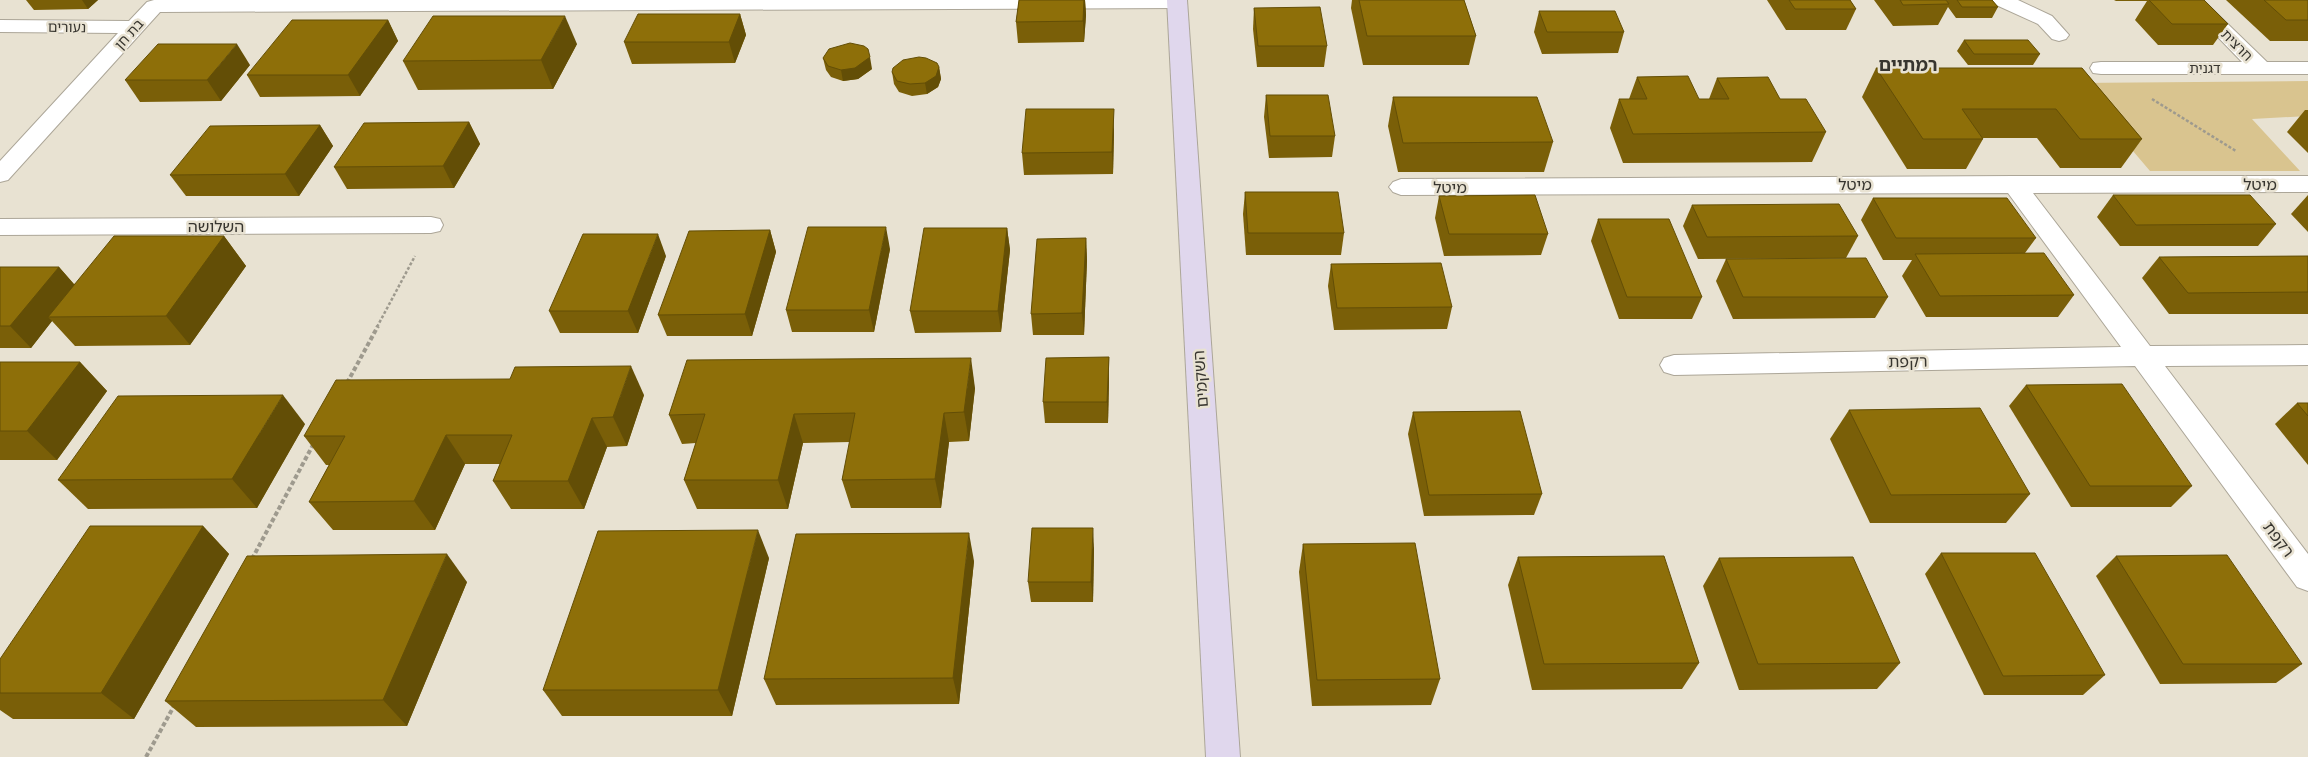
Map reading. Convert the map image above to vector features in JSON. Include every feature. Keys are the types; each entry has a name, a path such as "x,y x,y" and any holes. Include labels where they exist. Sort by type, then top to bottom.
{"street":[{"path":"2002,0 2045,20 2059,35"},
{"name":"חרצית","path":"2192,0 2261,68"},
{"name":"בת חן","path":"0,175 154,6 1177,1"},
{"name":"השקמים","path":"1177,1 1223,757"},
{"name":"נעורים","path":"0,26 135,27"},
{"name":"דגנית","path":"2101,68 2308,68"},
{"name":"רקפת","path":"2014,184 2308,578"},
{"name":"מיטל","path":"1402,187 2308,184"},
{"name":"השלושה","path":"0,227 432,225"},
{"name":"רקפת","path":"1674,366 2143,356 2308,355"}],"path":[{"path":"2150,98 2240,154"},
{"path":"343,390 432,225"},
{"path":"249,565 319,434"},
{"path":"146,757 174,705"}],"shaded area":[{"path":"2308,81 2308,116 2252,119 2300,171 2150,171 2075,83"}],"building":[{"path":"1019,0 1084,0 1083,21 1016,22"},
{"path":"1359,0 1464,0 1476,36 1367,36"},
{"path":"1789,0 1850,0 1856,9 1795,9"},
{"path":"1900,0 1946,0 1949,4 1903,5"},
{"path":"1957,0 1992,0 1998,7 1962,7"},
{"path":"2149,0 2204,0 2228,24 2172,24"},
{"path":"2264,0 2308,0 2308,20 2286,20"},
{"path":"1320,7 1327,46 1258,46 1254,8"},
{"path":"1539,11 1615,11 1624,32 1547,32"},
{"path":"638,14 740,14 729,42 624,42"},
{"path":"433,16 565,16 541,60 403,61"},
{"path":"292,20 388,20 348,75 247,75"},
{"path":"1964,40 2028,40 2040,54 1974,54"},
{"path":"850,43 864,46 868,49 870,57 855,68 841,70 828,66 823,58 829,49"},
{"path":"158,44 237,44 207,80 125,80"},
{"path":"919,57 937,63 939,67 936,76 925,83 910,84 897,81 892,72 893,68 903,60"},
{"path":"1876,68 2082,68 2142,139 2080,139 2056,109 1962,109 1983,139 1923,139"},
{"path":"1688,76 1699,99 1729,99 1717,78 1768,77 1780,99 1806,99 1826,132 1633,134 1619,99 1647,99 1637,77"},
{"path":"1266,95 1328,95 1335,136 1270,136"},
{"path":"1393,97 1537,97 1553,142 1403,143"},
{"path":"1026,109 1114,109 1112,152 1022,153"},
{"path":"469,122 443,166 334,167 364,123"},
{"path":"320,125 285,174 170,175 210,126"},
{"path":"1245,192 1338,192 1344,233 1248,233"},
{"path":"1535,195 1548,234 1449,234 1439,196"},
{"path":"2113,195 2250,195 2276,224 2136,225"},
{"path":"1873,198 2007,198 2036,238 1896,238"},
{"path":"1839,204 1858,236 1707,237 1692,205"},
{"path":"1598,219 1669,219 1702,297 1627,297"},
{"path":"808,227 886,227 869,310 786,310"},
{"path":"924,228 1007,228 998,311 910,311"},
{"path":"770,230 745,314 658,315 689,231"},
{"path":"583,234 658,234 628,311 549,311"},
{"path":"114,236 224,236 166,316 48,317"},
{"path":"1086,238 1082,313 1031,314 1037,239"},
{"path":"2044,253 2074,295 1940,296 1915,254"},
{"path":"2308,256 2308,292 2188,293 2159,257"},
{"path":"1866,258 1888,297 1743,297 1726,259"},
{"path":"1441,263 1452,307 1337,308 1331,264"},
{"path":"0,267 59,267 10,326 0,326"},
{"path":"1109,357 1107,402 1043,402 1046,358"},
{"path":"971,358 964,412 944,413 935,479 842,480 855,413 794,414 778,480 684,480 705,414 669,415 687,360"},
{"path":"0,362 80,362 27,431 0,431"},
{"path":"631,366 613,417 592,418 568,481 493,481 512,435 446,435 414,501 309,502 345,436 304,436 336,380 510,379 515,367"},
{"path":"2122,384 2192,486 2090,486 2026,385"},
{"path":"283,395 232,479 58,480 118,396"},
{"path":"2297,403 2308,403 2308,416"},
{"path":"1980,408 2030,494 1891,495 1849,410"},
{"path":"1520,411 1542,494 1429,495 1413,412"},
{"path":"90,526 203,526 101,693 0,693 0,659"},
{"path":"1032,528 1093,528 1091,582 1028,582"},
{"path":"758,530 718,690 543,690 598,531"},
{"path":"969,533 953,678 764,679 796,534"},
{"path":"1415,543 1440,679 1317,680 1303,544"},
{"path":"1941,553 2035,553 2105,675 2003,676"},
{"path":"447,554 383,700 165,701 247,556"},
{"path":"2227,555 2302,664 2183,664 2116,556"},
{"path":"1664,556 1699,663 1544,664 1518,557"},
{"path":"1853,557 1900,663 1758,664 1719,558"}],"district":[{"name":"רמתיים","path":"1908,65"}]}
